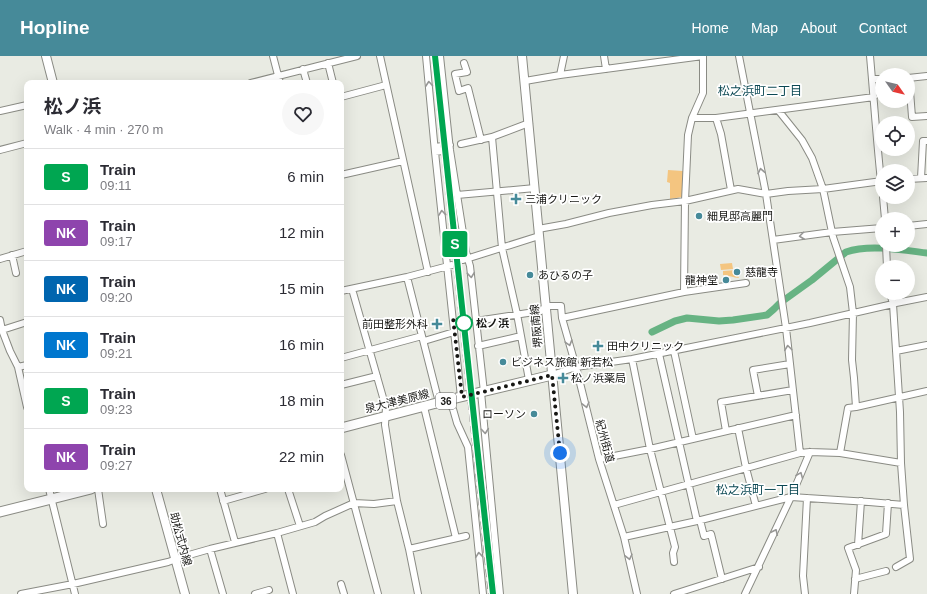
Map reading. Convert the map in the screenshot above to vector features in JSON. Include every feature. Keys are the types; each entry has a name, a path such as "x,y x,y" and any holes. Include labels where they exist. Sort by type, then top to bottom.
{"main road":[{"path":"46,56 52,80"},
{"name":"堺阪南線","path":"522,56 573,594"},
{"name":"泉大津美原線","path":"344,427 552,375"},
{"path":"0,512 79,492"},
{"name":"助松式内線","path":"157,492 185,594"}],"street":[{"path":"273,56 279,80"},
{"path":"262,80 357,56"},
{"path":"380,56 428,272"},
{"path":"426,56 462,397"},
{"path":"440,56 450,148 466,260 470,266 500,594"},
{"path":"560,76 564,56"},
{"path":"604,56 606,69"},
{"path":"525,82 683,57 703,56 703,93 692,118 688,136 685,201 684,292"},
{"path":"739,56 766,194 786,328 800,453"},
{"path":"870,56 880,164"},
{"path":"328,63 331,80"},
{"path":"464,63 467,72 455,74 459,91 468,88 481,140"},
{"path":"303,69 306,80"},
{"path":"915,77 927,76"},
{"path":"344,96 386,85"},
{"path":"692,118 716,118 874,97"},
{"path":"0,111 24,106"},
{"path":"911,108 912,117 927,116"},
{"path":"778,110 802,140 812,158 823,189 832,232 850,288 853,313 852,360 856,407"},
{"path":"716,118 721,134 731,190"},
{"path":"461,144 492,137 529,123"},
{"path":"492,137 502,248 517,314 529,380"},
{"path":"924,178 923,141 927,141"},
{"path":"0,150 24,144"},
{"path":"435,150 450,148"},
{"path":"344,174 403,161"},
{"path":"466,260 566,224 609,213 685,201 738,189 766,194 823,189 875,182"},
{"path":"457,195 535,188"},
{"path":"915,225 927,224"},
{"path":"773,240 832,232 875,229"},
{"path":"0,259 24,252"},
{"path":"12,255 16,273"},
{"path":"344,290 449,266"},
{"path":"407,277 436,391 453,409 457,423 468,447 483,594"},
{"path":"562,318 684,292 746,283"},
{"path":"352,289 386,408 385,425 397,501 418,594"},
{"path":"552,375 576,367 659,354 927,297"},
{"path":"892,300 899,397 901,463 910,559 896,567"},
{"path":"476,322 541,311 546,306"},
{"name":"紀州街道","path":"546,306 561,306 562,318 599,459 624,537 637,594"},
{"path":"0,320 2,330 18,367 24,394"},
{"path":"2,330 24,323"},
{"path":"344,357 454,332"},
{"path":"478,346 521,336"},
{"path":"896,351 927,345"},
{"path":"674,351 693,439"},
{"path":"659,354 689,484 699,520 704,536 711,534 722,579"},
{"path":"632,359 650,450 675,547 673,554 674,562"},
{"path":"758,396 753,370 790,364"},
{"path":"18,367 24,366"},
{"path":"344,384 377,376"},
{"path":"726,431 721,402 793,390"},
{"path":"840,454 848,408 927,391"},
{"path":"424,406 456,538"},
{"path":"599,459 650,450 796,415"},
{"path":"738,428 756,506"},
{"path":"614,505 800,453 810,452 840,454 901,463"},
{"path":"745,594 759,567 810,452"},
{"path":"344,473 354,503 378,594"},
{"path":"51,492 75,594"},
{"path":"98,492 103,524"},
{"path":"221,492 235,542"},
{"path":"223,501 254,492"},
{"path":"289,492 300,526"},
{"path":"624,537 791,497 904,505"},
{"path":"805,594 803,576 807,498"},
{"path":"21,594 73,584 168,562 235,542 315,522 354,503 374,504 397,501"},
{"path":"858,545 861,501"},
{"path":"854,594 856,570 848,548 886,534 888,503"},
{"path":"277,532 293,594"},
{"path":"409,549 466,536"},
{"path":"210,549 223,594"},
{"path":"674,594 759,567"},
{"path":"855,579 886,571"},
{"path":"341,584 344,594"},
{"path":"258,594 269,590"}],"shaded area":[{"path":"668,170 683,171 682,197 670,199 670,183 667,182"},
{"path":"732,263 733,269 721,270 720,264"},
{"path":"736,270 739,278 723,275 723,271"}],"waterway":[{"path":"652,332 675,321 687,318 719,321 767,315 780,303 812,280 846,252 865,248 875,248 927,253"}],"tunnel":[{"path":"452,265 463,260"}],"railway":[{"path":"432,56 489,594"}],"train":[{"name":"S","path":"435,56 493,594"}],"place":[{"name":"三浦クリニック","path":"516,199"},
{"name":"細見邸高麗門","path":"699,216"},
{"name":"慈龍寺","path":"737,272"},
{"name":"あひるの子","path":"530,275"},
{"name":"龍神堂","path":"726,280"},
{"name":"松ノ浜","path":"464,323"},
{"name":"前田整形外科","path":"437,324"},
{"name":"田中クリニック","path":"598,346"},
{"name":"ビジネス旅館 新若松","path":"503,362"},
{"name":"松ノ浜薬局","path":"563,378"},
{"name":"ローソン","path":"534,414"}],"district":[{"name":"松之浜町二丁目","path":"760,91"},
{"name":"松之浜町一丁目","path":"758,490"}],"route":[{"path":"464,323 453,318 462,397 552,375 560,453"}]}
